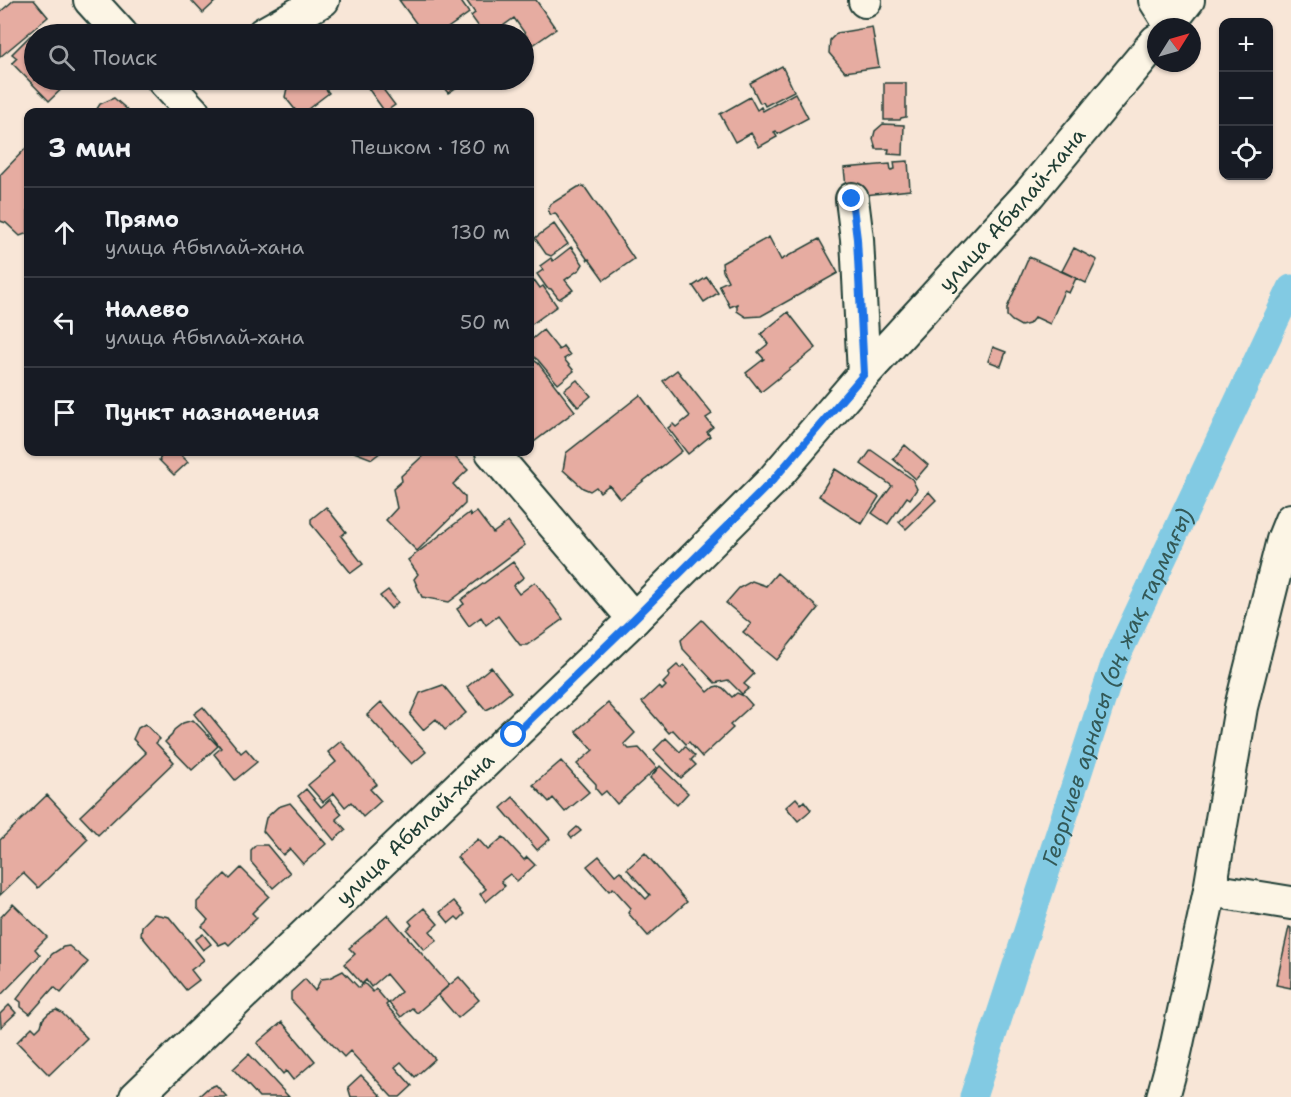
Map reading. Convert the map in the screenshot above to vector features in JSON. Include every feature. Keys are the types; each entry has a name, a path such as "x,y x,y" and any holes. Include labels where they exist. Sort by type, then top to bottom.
{"street":[{"path":"90,0 113,24"},
{"path":"281,24 323,0"},
{"name":"улица Абылай-хана","path":"136,1097 634,619 773,480 864,374 1029,194 1147,44"},
{"path":"176,90 190,108"},
{"path":"852,199 857,239 864,374"},
{"path":"495,456 634,619"},
{"path":"1163,1097 1210,890 1241,707 1288,533"},
{"path":"1210,890 1291,903"}],"building":[{"path":"14,0 34,0 48,17 40,24 24,24 24,37 0,57 0,12"},
{"path":"191,0 217,0 203,13"},
{"path":"399,0 460,0 469,13 453,24 417,24"},
{"path":"466,0 536,0 556,29 534,44 534,24 518,24 514,18 506,24 477,24 471,16 475,13"},
{"path":"872,27 879,67 845,72 829,53 830,40 837,33"},
{"path":"24,42 24,75 12,63 17,58 12,54"},
{"path":"782,66 794,91 765,106 763,102 760,103 750,83"},
{"path":"884,83 906,83 906,117 900,120 884,120"},
{"path":"38,90 61,90 49,101"},
{"path":"287,90 326,90 329,93 309,108 294,108 285,97"},
{"path":"369,90 384,90 395,105 391,108 382,108"},
{"path":"795,93 808,118 778,134 774,132 777,137 759,147 751,133 735,142 720,114 750,97 757,110 761,107 763,111"},
{"path":"114,98 125,108 98,108 100,104"},
{"path":"883,124 904,125 903,155 888,154 889,149 876,149 873,139 875,131"},
{"path":"24,150 24,234 20,236 6,223 0,221 0,175"},
{"path":"908,161 910,190 847,197 844,168 890,164 891,170 895,169 894,162"},
{"path":"584,186 634,259 604,280 555,213 551,215 548,211 551,204 578,187"},
{"path":"554,224 568,244 551,256 546,254 535,238"},
{"path":"769,237 781,260 819,239 838,273 761,316 746,317 737,311 737,304 730,307 719,285 728,281 722,263"},
{"path":"571,247 583,264 565,280 573,290 559,299 537,274 543,270 540,266 551,258 553,261"},
{"path":"1074,248 1097,260 1086,283 1062,271"},
{"path":"1029,257 1076,278 1069,293 1064,291 1050,324 1035,317 1029,324 1021,326 1007,316 1007,308"},
{"path":"707,277 718,293 704,302 693,286"},
{"path":"534,282 540,288 543,286 557,306 534,323"},
{"path":"788,312 816,348 761,392 746,373 764,359 758,352 768,344 761,334"},
{"path":"543,330 559,350 563,346 570,355 564,359 574,371 558,384 534,357 534,338"},
{"path":"993,347 1006,352 1001,366 988,361"},
{"path":"534,360 538,363 575,411 534,442"},
{"path":"677,370 712,414 706,418 713,427 707,432 710,436 688,454 668,428 673,424 676,427 690,416 663,381"},
{"path":"577,380 591,396 578,407 564,390"},
{"path":"640,395 682,451 620,499 609,485 600,492 596,487 590,491 583,488 563,470 566,453"},
{"path":"905,445 928,465 916,479 893,459"},
{"path":"871,450 912,479 917,489 910,499 907,497 888,524 872,513 892,486 861,464"},
{"path":"162,456 182,456 188,462 174,475 159,460"},
{"path":"423,456 454,456 468,470 453,484 465,497 465,504 417,551 386,520 397,508 393,489 402,481 401,476"},
{"path":"835,469 879,497 862,524 819,496"},
{"path":"929,492 936,500 906,529 899,522"},
{"path":"326,507 346,532 341,536 363,564 351,573 311,524 311,519"},
{"path":"477,512 493,533 508,522 525,545 449,602 422,597 414,579 418,574 408,560 469,513 471,516"},
{"path":"513,562 524,577 513,586 519,594 535,582 563,619 527,645 520,645 498,616 486,625 481,617 469,626 457,609 464,604 461,600"},
{"path":"777,573 818,608 777,660 743,632 751,624 726,603 739,588 752,581 766,586"},
{"path":"388,590 398,602 391,609 380,596"},
{"path":"702,620 754,674 744,684 749,688 742,694 728,680 715,683 683,649 681,640"},
{"path":"677,665 680,668 684,665 708,692 718,686 732,697 737,693 744,696 752,705 730,725 733,728 702,757 689,742 686,744 673,730 669,733 642,702 659,686 662,690 666,686 663,683 670,676 668,673"},
{"path":"491,667 511,692 486,710 467,687"},
{"path":"443,685 466,713 445,730 436,719 423,730 410,715 420,693"},
{"path":"381,702 426,752 412,764 367,715"},
{"path":"608,703 635,733 624,744 629,749 639,748 657,768 617,804 606,791 601,795 596,789 596,784 577,764 593,750 576,731"},
{"path":"203,707 241,753 246,749 257,762 235,780 214,754 221,748 194,714"},
{"path":"193,720 218,746 192,770 165,742 174,730 183,723"},
{"path":"145,724 160,739 156,743 174,762 98,835 80,816 146,753 133,739 138,728"},
{"path":"666,738 680,752 685,746 695,756 691,760 696,765 681,778 654,750"},
{"path":"341,741 377,784 370,789 381,801 363,817 351,802 345,807 334,793 323,802 308,785 336,762 328,752"},
{"path":"561,761 589,792 565,812 553,798 549,802 533,785"},
{"path":"660,766 688,793 677,805 650,778"},
{"path":"306,789 321,807 330,799 342,814 336,819 346,830 334,840 298,796"},
{"path":"47,795 88,839 38,888 23,873 0,895 0,840"},
{"path":"513,797 550,839 537,850 501,808"},
{"path":"796,798 801,804 804,801 811,810 798,821 786,807"},
{"path":"290,803 326,844 303,864 290,849 283,855 263,831 266,818 278,807"},
{"path":"577,827 581,831 572,838 569,834"},
{"path":"503,837 524,860 527,857 535,865 517,881 510,874 501,881 505,886 486,902 480,894 486,889 457,857 478,839 488,850"},
{"path":"256,845 267,845 290,873 273,888 251,862 251,850"},
{"path":"645,853 687,902 648,936 628,913 631,908 613,888 609,891 587,866 599,856 615,875 620,871 646,899 650,895 627,869"},
{"path":"241,868 269,896 252,913 257,918 229,945 226,942 219,945 202,926 208,920 197,908 197,902 225,874 230,879"},
{"path":"454,901 465,914 459,920 456,917 449,923 440,912"},
{"path":"13,904 47,937 35,949 40,955 0,996 0,918"},
{"path":"424,908 438,924 430,931 437,940 424,950 407,930 412,925 409,921"},
{"path":"154,914 169,917 204,960 191,970 199,980 186,990 141,935 142,926"},
{"path":"388,915 449,985 417,1013 412,1008 401,1017 389,1003 401,992 386,974 371,987 366,980 362,984 344,964 355,954 349,948"},
{"path":"1289,927 1291,928 1291,988 1276,985"},
{"path":"203,934 211,944 203,950 195,940"},
{"path":"69,946 88,962 61,993 54,987 30,1014 21,1007 21,1002 17,999 52,954"},
{"path":"343,971 359,988 364,983 373,992 376,989 388,1003 386,1005 435,1059 415,1077 401,1062 395,1067 412,1086 400,1097 392,1097 350,1051 344,1057 291,1000 291,992 305,979 315,991 321,979"},
{"path":"459,977 479,1000 458,1018 438,995"},
{"path":"9,1005 16,1013 1,1027 0,1014"},
{"path":"56,1010 87,1038 49,1075 17,1042 32,1027 36,1031 43,1019"},
{"path":"282,1022 315,1061 293,1080 286,1071 283,1074 257,1043"},
{"path":"249,1054 289,1097 259,1097 233,1069"},
{"path":"361,1075 382,1097 351,1097 348,1087"},
{"path":"216,1085 227,1097 198,1097 208,1088"}],"waterway":[{"name":"Георгиев арнасы (оң жақ тармағы)","path":"973,1097 1115,661 1291,288"}],"route":[{"path":"514,735 773,480 864,374 857,239 852,199"}]}
